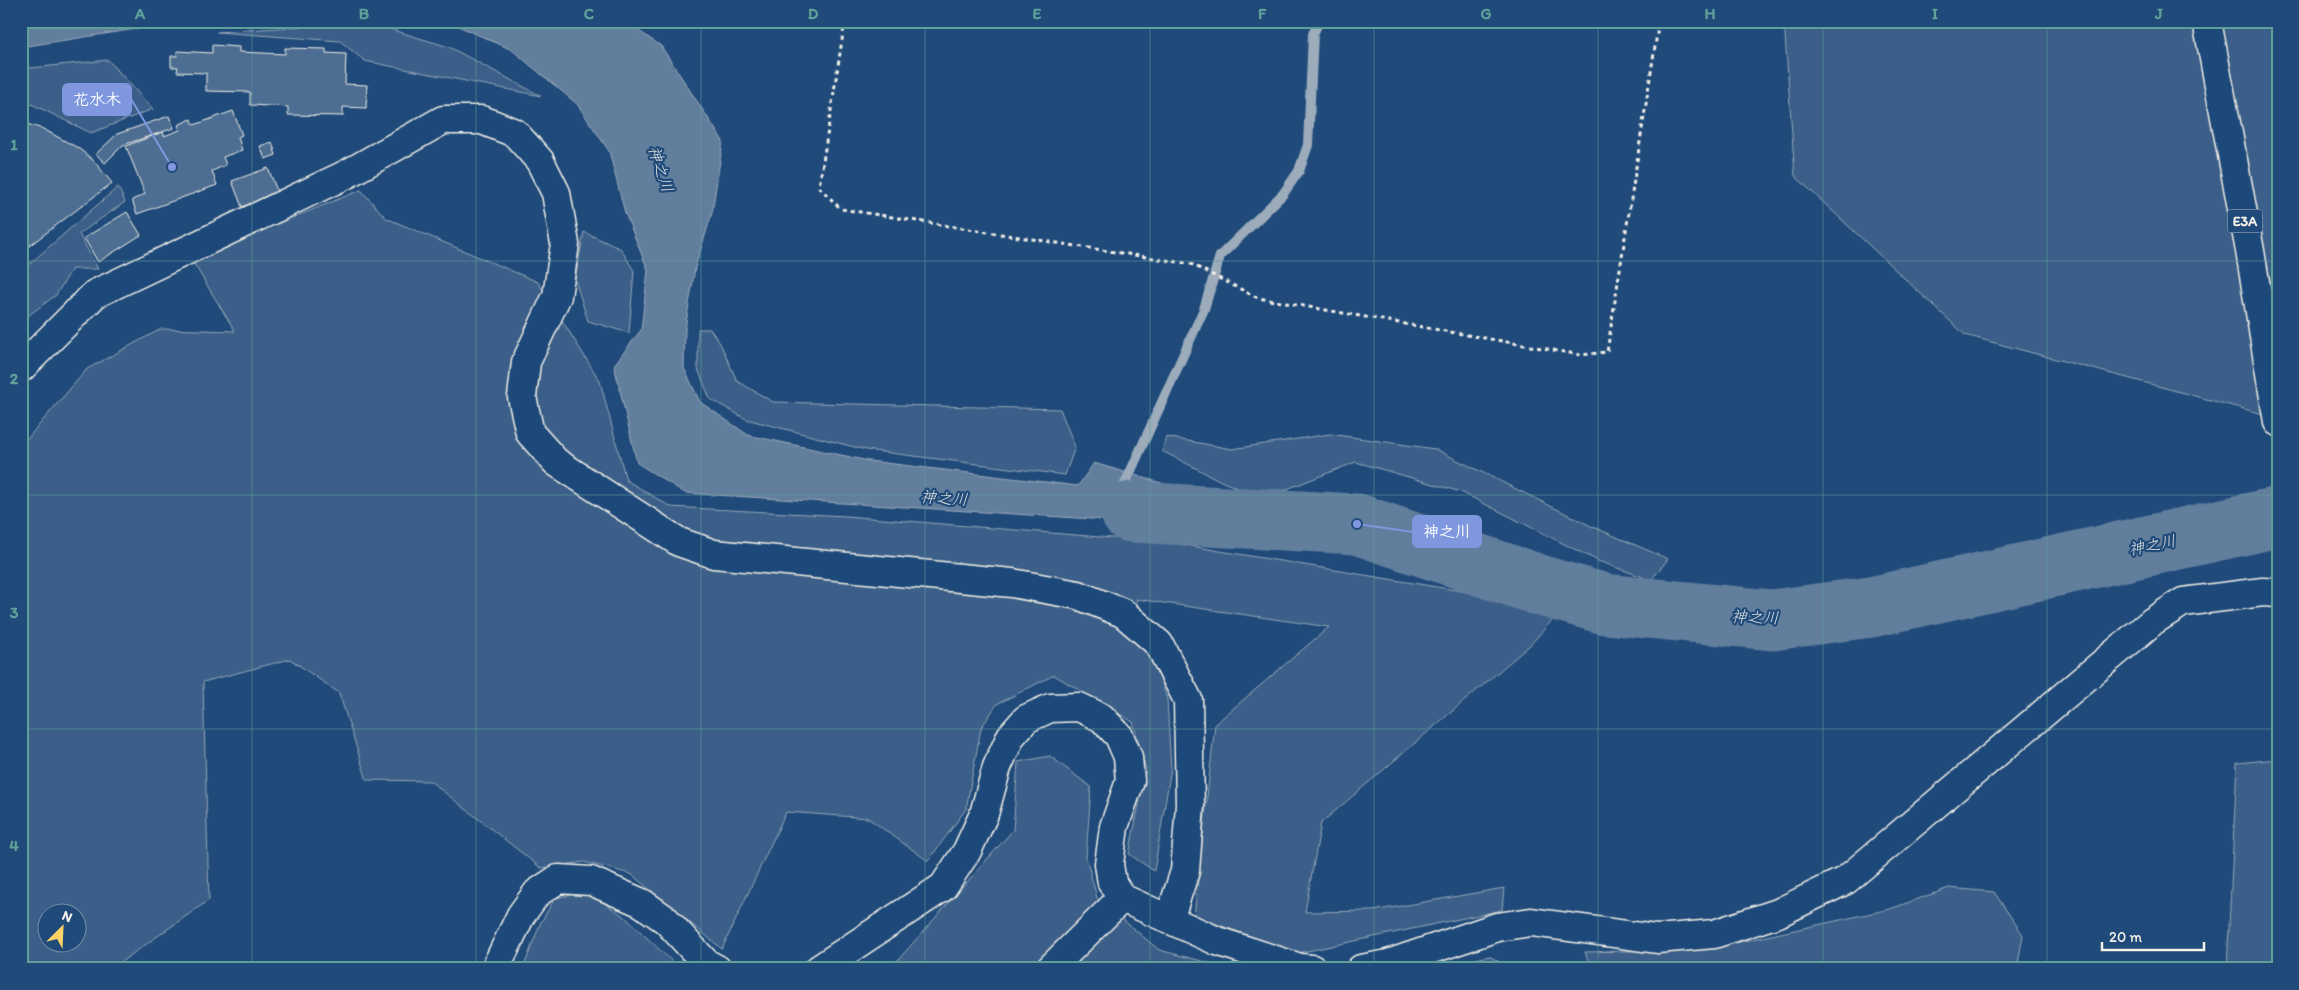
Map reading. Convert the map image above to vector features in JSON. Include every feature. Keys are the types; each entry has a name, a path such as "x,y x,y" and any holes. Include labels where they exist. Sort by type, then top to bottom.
{"main road":[{"name":"E3A","path":"2207,21 2250,251 2278,422"},
{"path":"21,368 95,294 347,174 442,120 482,120 515,133 540,161 556,193 565,244 557,296 526,362 522,397 530,433 556,462 679,542 714,554 1012,583 1078,594 1123,613 1159,644 1188,700 1190,805 1185,871 1169,920"},
{"path":"1362,969 1388,964 1497,927 1531,922 1657,939 1714,934 1778,914 1846,880 2153,621 2182,602 2263,592 2278,593"},
{"path":"819,969 943,887 967,850 981,821 996,767 1011,736 1026,719 1050,708 1078,707 1102,718 1119,736 1128,756 1130,781 1114,827 1108,864 1112,884 1122,898 1217,941 1300,968 1312,969"},
{"path":"495,969 521,915 537,893 558,879 591,881 642,903 666,920 706,963 716,969"},
{"path":"1050,969 1122,898"}],"path":[{"path":"845,21 819,187 841,209 1181,262 1191,264 1258,298 1580,355 1607,352 1659,21"}],"shaded area":[{"path":"1784,21 2278,21 2278,418 1965,335 1795,176"},
{"path":"366,22 449,47 541,96 365,61 340,41 217,32"},
{"path":"108,60 153,109 91,133 21,99 21,69"},
{"path":"118,187 125,202 79,234 98,269 72,269 56,295 21,321 21,275 26,267"},
{"path":"361,190 386,218 538,282 600,381 626,480 671,507 846,516 1172,543 1563,608 1530,645 1321,823 1305,912 1373,911 1504,888 1502,910 1298,953 1194,916 1215,724 1329,627 1136,599 1167,699 1171,768 1154,871 1129,854 1146,769 1133,722 1054,675 997,704 981,728 966,809 928,861 868,818 786,812 722,949 631,874 584,862 541,868 430,781 367,780 339,693 290,659 203,682 209,900 111,969 21,969 21,446 87,369 161,329 235,331 191,259"},
{"path":"584,232 621,249 634,271 629,333 588,321 575,280"},
{"path":"698,329 710,329 721,345 737,381 773,402 1060,409 1075,447 1065,475 866,450 746,419 710,399 698,369"},
{"path":"1330,434 1435,449 1591,526 1668,559 1651,580 1598,561 1461,492 1356,462 1264,498 1223,482 1162,451 1166,437 1232,449"},
{"path":"1050,756 1091,787 1086,857 1097,898 1159,950 1233,969 879,969 898,960 1013,830 1018,762"},
{"path":"2278,759 2278,969 2227,969 2237,763"},
{"path":"1949,888 1994,892 2023,935 2017,969 1591,969 1585,952 1708,949 1890,909"},
{"path":"587,892 624,916 680,969 523,969 540,924 555,898"},
{"path":"1489,956 1511,969 1431,969"}],"water":[{"path":"21,21 208,21 149,27 21,47"},
{"path":"447,21 624,21 661,46 723,141 712,213 695,268 685,329 684,368 700,402 748,435 869,461 1078,486 1094,463 1222,501 1209,531 1092,519 685,493 637,463 614,365 641,330 648,270 625,213 609,151 577,104 512,50"}],"building":[{"path":"212,45 239,47 239,52 285,54 285,48 326,49 326,53 346,54 345,84 367,85 366,108 343,107 343,116 288,115 288,107 250,105 250,92 206,91 206,73 177,72 178,67 171,67 171,56 177,56 177,51 212,53"},
{"path":"233,111 242,135 238,137 242,150 223,157 226,165 212,171 217,185 137,214 132,200 145,194 126,146 163,132 164,136 180,130 178,125 191,119 194,125"},
{"path":"169,116 174,128 123,145 105,163 96,154 117,134"},
{"path":"21,122 43,129 78,148 93,160 112,183 21,252"},
{"path":"272,142 276,155 265,159 260,146"},
{"path":"268,168 278,193 242,207 232,181"},
{"path":"127,212 141,235 98,262 84,238"}],"waterway":[{"path":"1124,486 1204,309 1220,256 1283,194 1299,171 1308,145 1313,34 1319,21"},
{"name":"神之川","path":"1131,512 1357,524 1542,586 1605,604 1772,620 1871,607 2278,517"}],"place":[{"name":"花水木","path":"172,167"},
{"name":"神之川","path":"1357,524"}]}
